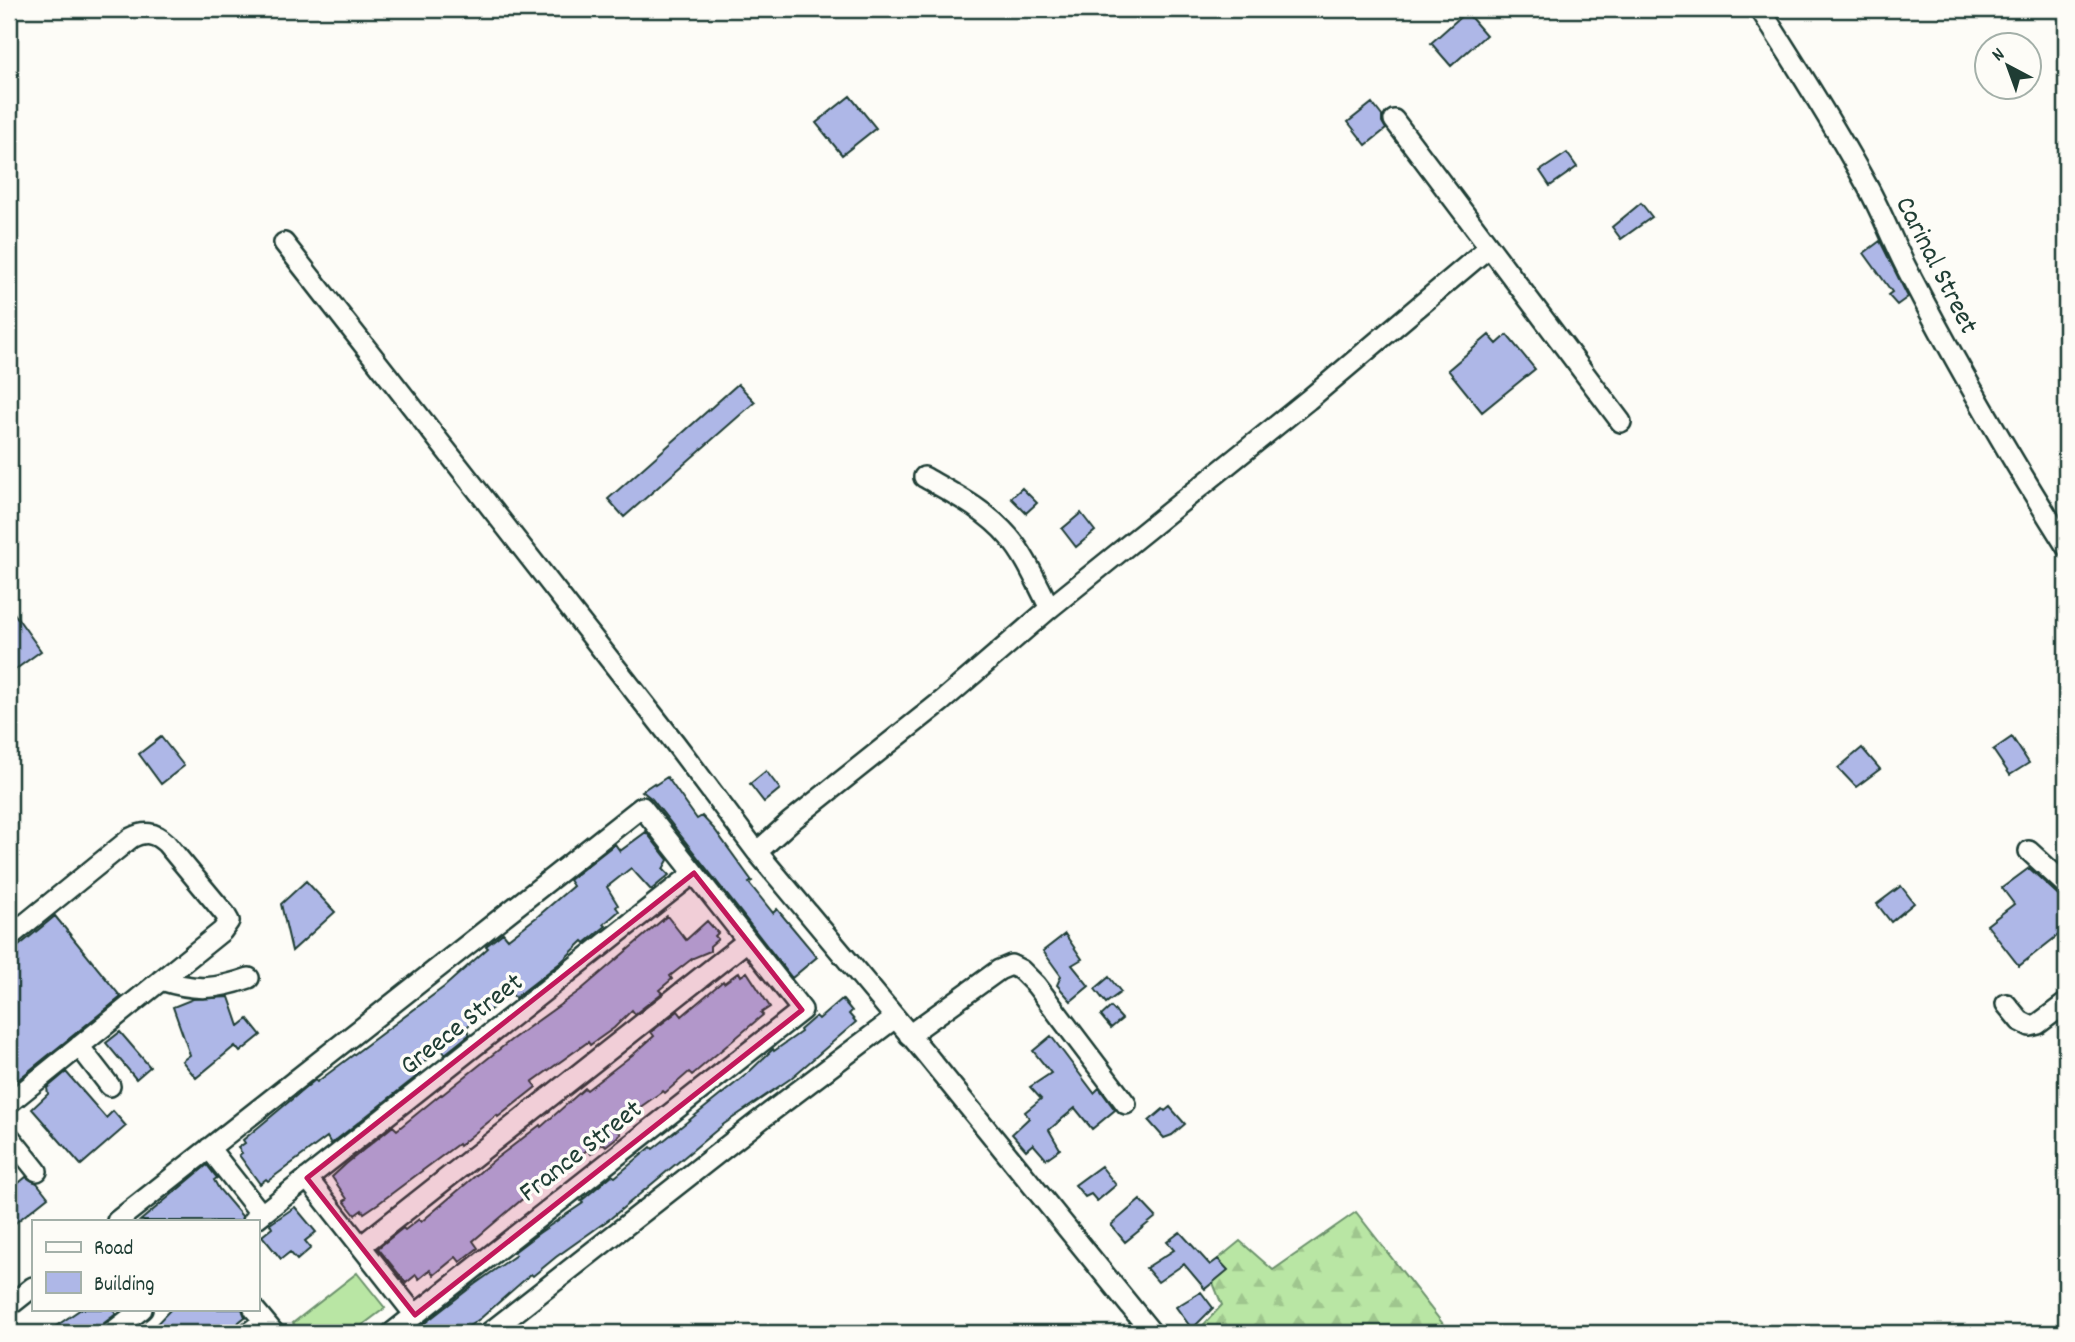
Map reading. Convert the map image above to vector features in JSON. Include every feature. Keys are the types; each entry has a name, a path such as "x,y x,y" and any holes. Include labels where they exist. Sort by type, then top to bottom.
{"street":[{"name":"Carinal Street","path":"1760,9 1864,178 1907,271 2019,472 2066,545"},
{"path":"1394,120 1621,422"},
{"path":"284,243 667,732 757,852 1152,1333"},
{"path":"757,852 1489,248"},
{"path":"924,477 971,504 992,519 1010,537 1050,608"},
{"path":"118,1220 642,807 747,941 361,1246"},
{"path":"9,937 140,833 158,835 229,921 222,931 9,1102"},
{"path":"2029,851 2066,885"},
{"name":"Greece Street","path":"257,1218 694,873"},
{"name":"France Street","path":"391,1333 802,1010 747,941"},
{"path":"909,1035 999,970 1011,965 1021,970 1036,985 1126,1104"},
{"path":"161,980 201,989 229,985 249,978"},
{"path":"2006,1004 2020,1021 2030,1026 2038,1024 2066,1003"},
{"path":"489,1333 895,1018"},
{"path":"79,1046 110,1086"},
{"path":"9,1136 37,1171"},
{"path":"209,1148 257,1218"},
{"path":"307,1178 415,1315"},
{"path":"9,1307 32,1288"},
{"path":"111,1333 141,1310"},
{"path":"248,1333 264,1321"}],"highlighted area":[{"path":"694,873 802,1010 415,1315 307,1178"}],"green space":[{"path":"1356,1212 1450,1333 1196,1333 1222,1305 1207,1268 1240,1241 1273,1270"},
{"path":"357,1273 385,1308 352,1333 301,1333 293,1323"}],"building":[{"path":"1466,12 1486,35 1451,66 1431,43"},
{"path":"850,96 876,128 842,155 816,123"},
{"path":"1372,103 1382,116 1386,129 1366,145 1348,122"},
{"path":"1567,153 1577,167 1550,186 1540,171"},
{"path":"1641,203 1652,217 1621,239 1612,227"},
{"path":"1880,241 1908,297 1897,305 1888,295 1892,292 1864,253"},
{"path":"1489,335 1497,344 1507,335 1535,369 1482,412 1448,370"},
{"path":"738,384 755,402 624,517 608,499"},
{"path":"1022,488 1037,503 1026,513 1011,498"},
{"path":"1081,513 1095,531 1076,547 1062,529"},
{"path":"9,606 41,651 9,674"},
{"path":"161,737 184,766 161,784 139,754"},
{"path":"2012,737 2029,763 2010,775 1993,750"},
{"path":"1862,748 1880,769 1856,787 1838,768"},
{"path":"766,771 780,789 764,802 750,784"},
{"path":"667,777 697,819 702,816 715,830 752,881 749,883 773,913 777,909 817,957 792,978 652,799 642,791"},
{"path":"646,832 668,860 663,869 669,875 651,890 631,868 607,887 619,911 604,924 606,926 585,943 583,941 515,998 512,994 465,1028 470,1034 445,1054 441,1048 417,1068 421,1073 331,1144 327,1137 268,1181 266,1179 260,1184 239,1155 242,1153 238,1148 245,1143 243,1140 315,1080 317,1082 444,987 503,933 508,939 538,916 573,886 569,880 615,844 620,851"},
{"path":"2029,868 2066,902 2066,929 2019,966 1987,925 2014,904 2002,888"},
{"path":"306,881 335,912 292,951 281,904"},
{"path":"1901,886 1914,903 1891,922 1877,904"},
{"path":"55,916 121,997 9,1087 9,954"},
{"path":"667,916 686,940 707,921 718,933 715,936 718,939 710,946 710,951 693,958 670,976 672,979 659,990 662,993 635,1014 632,1010 614,1028 590,1045 588,1042 532,1082 536,1087 459,1146 458,1144 364,1213 362,1210 355,1215 344,1201 347,1199 332,1177 393,1126 397,1130 511,1040 582,989"},
{"path":"1065,934 1082,959 1072,965 1089,986 1071,1001 1057,985 1061,976 1043,951"},
{"path":"739,972 741,976 747,972 770,1007 761,1013 763,1015 692,1075 689,1072 665,1093 663,1091 639,1108 616,1128 621,1134 606,1146 603,1143 591,1154 588,1149 549,1183 546,1179 473,1241 478,1248 460,1262 456,1257 434,1275 430,1270 419,1279 416,1275 406,1283 378,1248 403,1228 405,1230 419,1219 421,1222 494,1160 540,1125 541,1127 585,1088 587,1090 636,1052 654,1036 651,1032 678,1011 682,1016 723,981 724,983"},
{"path":"1109,977 1121,992 1106,1003 1095,989"},
{"path":"229,997 239,1026 248,1019 261,1035 240,1052 235,1046 196,1078 182,1061 190,1055 173,1007 193,999"},
{"path":"842,999 852,1011 849,1014 856,1022 790,1079 724,1124 611,1218 533,1276 531,1274 481,1318 459,1333 412,1333 516,1255 514,1252 583,1203 581,1201 612,1175 615,1177 651,1147 653,1149 747,1074 773,1049 774,1051 801,1032 816,1016 819,1019"},
{"path":"1111,1007 1122,1019 1111,1028 1101,1016"},
{"path":"120,1032 150,1067 136,1079 106,1043"},
{"path":"1051,1036 1094,1093 1099,1088 1115,1110 1092,1129 1075,1108 1049,1130 1060,1149 1046,1159 1033,1144 1026,1150 1012,1134 1029,1118 1025,1112 1041,1099 1030,1087 1051,1073 1033,1051"},
{"path":"66,1072 106,1118 113,1111 126,1126 81,1165 32,1109 48,1094 47,1088"},
{"path":"1170,1107 1185,1124 1164,1138 1149,1121 1163,1109 1165,1111"},
{"path":"207,1165 217,1178 214,1180 219,1189 242,1216 241,1220 141,1220"},
{"path":"1101,1166 1116,1185 1097,1201 1091,1194 1085,1197 1075,1185"},
{"path":"26,1177 37,1183 48,1197 9,1228 9,1191"},
{"path":"1140,1200 1156,1217 1125,1242 1111,1225"},
{"path":"295,1207 316,1232 305,1241 311,1248 297,1260 290,1252 281,1259 262,1236 272,1228 270,1224"},
{"path":"1180,1232 1210,1265 1218,1259 1228,1270 1205,1289 1184,1264 1158,1282 1146,1268 1174,1250 1167,1242"},
{"path":"1201,1292 1213,1308 1192,1329 1176,1307"},
{"path":"80,1310 113,1310 116,1314 103,1324 99,1333 46,1333"},
{"path":"170,1310 242,1310 245,1317 233,1333 148,1333"}]}
